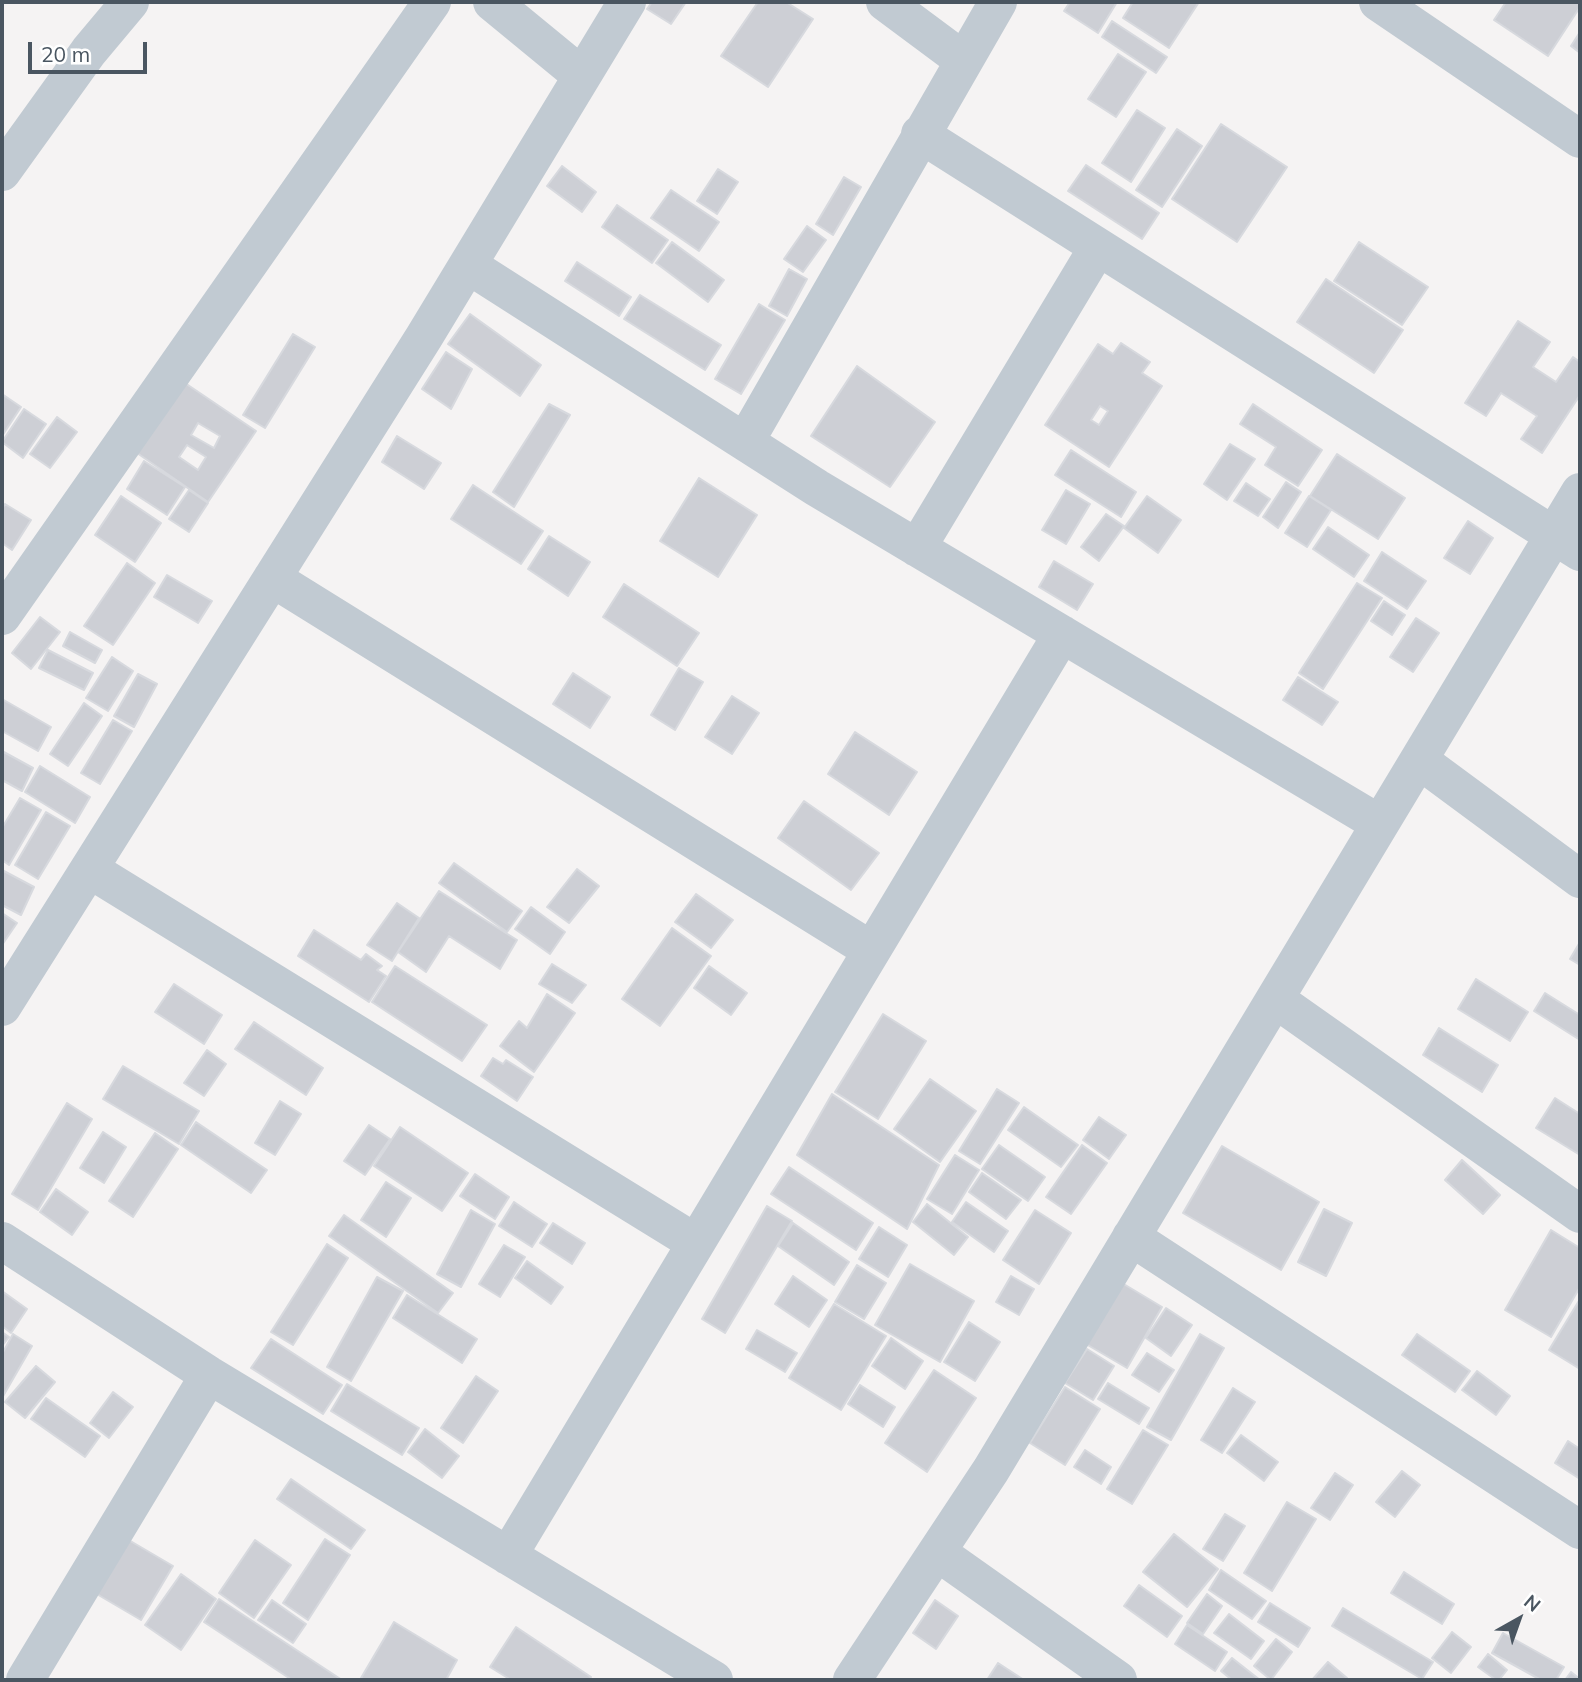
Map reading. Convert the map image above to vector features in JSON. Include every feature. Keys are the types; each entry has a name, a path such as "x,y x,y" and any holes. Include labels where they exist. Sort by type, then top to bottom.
{"street":[{"path":"2,172 89,51 130,2"},
{"path":"2,616 432,2"},
{"path":"492,2 582,76"},
{"path":"2,1007 468,265 627,2"},
{"path":"885,2 963,60"},
{"path":"745,442 998,2"},
{"path":"1378,2 1580,139"},
{"path":"920,134 1567,543"},
{"path":"917,548 1098,247"},
{"path":"468,265 917,548 1380,824"},
{"path":"852,1680 991,1470 1419,760 1567,543 1580,492"},
{"path":"272,578 872,950"},
{"path":"508,1556 1062,634"},
{"path":"1419,760 1580,879"},
{"path":"89,869 696,1243"},
{"path":"1275,999 1580,1213"},
{"path":"1131,1237 1580,1530"},
{"path":"2,1241 209,1375 714,1680"},
{"path":"32,1678 209,1375"},
{"path":"937,1552 1118,1680"}],"building":[{"path":"652,2 686,2 671,24 647,9"},
{"path":"758,2 786,2 813,19 768,87 721,56"},
{"path":"1070,2 1117,2 1098,33 1064,11"},
{"path":"1133,2 1199,2 1169,48 1123,18"},
{"path":"1506,2 1580,2 1580,7 1548,56 1494,20"},
{"path":"1112,21 1167,57 1156,73 1102,37"},
{"path":"1580,32 1580,53 1571,46"},
{"path":"1118,54 1146,72 1116,117 1088,99"},
{"path":"1137,110 1165,128 1131,182 1102,163"},
{"path":"1221,124 1287,167 1237,242 1172,199"},
{"path":"1177,129 1202,146 1162,207 1136,190"},
{"path":"1086,165 1159,213 1142,239 1068,191"},
{"path":"562,166 596,192 582,212 547,186"},
{"path":"718,169 738,182 717,214 697,201"},
{"path":"844,177 861,187 833,235 816,224"},
{"path":"671,190 719,222 699,251 651,218"},
{"path":"617,205 668,240 652,263 602,227"},
{"path":"807,226 826,240 803,272 784,259"},
{"path":"672,242 724,280 708,302 656,263"},
{"path":"1359,242 1428,287 1402,325 1334,281"},
{"path":"577,262 631,297 619,316 565,281"},
{"path":"789,269 807,279 787,316 769,306"},
{"path":"1326,279 1403,330 1374,373 1297,322"},
{"path":"640,295 721,345 705,370 624,319"},
{"path":"759,304 785,320 741,394 715,379"},
{"path":"470,314 541,365 520,396 448,344"},
{"path":"1518,321 1550,342 1533,367 1556,382 1573,357 1580,362 1580,395 1542,453 1521,439 1537,416 1501,393 1486,416 1465,403"},
{"path":"293,334 315,347 265,428 243,415"},
{"path":"1121,343 1150,362 1142,373 1162,386 1109,467 1045,425 1098,344 1113,354","holes":["1100,406 1108,411 1099,425 1091,420"]},
{"path":"446,352 472,369 451,409 422,389"},
{"path":"857,366 935,422 890,487 811,436"},
{"path":"185,383 256,431 208,502 137,453","holes":["198,423 220,436 214,448 191,435","187,445 206,457 198,470 179,457"]},
{"path":"2,394 21,407 2,436"},
{"path":"549,404 570,415 514,507 493,492"},
{"path":"1253,404 1322,450 1298,486 1265,465 1276,447 1240,424"},
{"path":"24,409 46,424 23,458 2,442"},
{"path":"57,417 77,432 50,468 30,454"},
{"path":"397,436 441,463 424,489 382,462"},
{"path":"1230,444 1255,459 1227,500 1204,484"},
{"path":"1071,450 1136,492 1121,517 1055,475"},
{"path":"1337,454 1405,498 1378,539 1310,496"},
{"path":"144,461 185,487 167,515 127,489"},
{"path":"699,478 757,515 718,577 660,541"},
{"path":"1286,482 1301,492 1278,528 1263,517"},
{"path":"1246,483 1270,499 1258,516 1234,501"},
{"path":"473,485 543,531 521,564 451,519"},
{"path":"189,490 208,503 189,532 169,519"},
{"path":"1066,490 1090,504 1066,544 1042,530"},
{"path":"121,496 161,523 135,562 95,535"},
{"path":"1147,496 1181,520 1158,553 1124,528"},
{"path":"1309,496 1331,510 1307,547 1285,533"},
{"path":"5,504 31,520 12,550 2,543 2,509"},
{"path":"1106,514 1124,526 1099,561 1081,547"},
{"path":"1468,521 1493,538 1470,574 1444,558"},
{"path":"1328,527 1369,555 1354,577 1313,549"},
{"path":"549,536 590,562 568,596 528,569"},
{"path":"1382,552 1426,581 1407,609 1364,581"},
{"path":"1054,561 1093,584 1077,610 1039,587"},
{"path":"127,563 155,583 113,645 84,626"},
{"path":"167,575 212,601 198,623 154,597"},
{"path":"1357,583 1382,598 1323,689 1299,673"},
{"path":"624,584 699,633 677,666 603,617"},
{"path":"1384,601 1405,615 1392,635 1371,621"},
{"path":"40,617 60,632 31,669 12,653"},
{"path":"1416,618 1439,633 1413,672 1390,657"},
{"path":"70,632 102,650 95,663 63,646"},
{"path":"48,650 93,673 84,690 39,668"},
{"path":"112,657 133,671 108,711 86,698"},
{"path":"679,668 703,682 675,730 651,715"},
{"path":"573,673 610,697 590,728 553,704"},
{"path":"138,674 157,684 134,727 114,716"},
{"path":"1298,677 1338,702 1322,725 1283,700"},
{"path":"732,696 759,713 732,754 705,737"},
{"path":"2,699 51,727 38,751 2,731"},
{"path":"84,703 102,716 68,766 50,754"},
{"path":"113,720 132,731 100,784 81,773"},
{"path":"855,732 917,772 889,815 828,774"},
{"path":"2,751 33,768 22,791 2,780"},
{"path":"40,766 90,797 75,823 25,792"},
{"path":"20,798 41,810 9,865 2,860 2,828"},
{"path":"804,801 879,853 851,890 778,838"},
{"path":"46,812 70,826 38,879 15,865"},
{"path":"454,863 522,911 507,932 439,883"},
{"path":"577,869 599,886 569,923 547,907"},
{"path":"2,870 34,887 21,915 2,905"},
{"path":"439,891 517,940 500,969 449,936 426,972 398,952"},
{"path":"696,894 733,920 711,948 675,922"},
{"path":"397,903 419,918 392,961 367,945"},
{"path":"531,907 565,932 550,954 515,929"},
{"path":"2,913 17,923 2,945"},
{"path":"672,928 711,956 660,1026 622,999"},
{"path":"314,930 361,960 366,954 382,966 377,970 386,976 369,1002 298,956"},
{"path":"1580,942 1580,965 1570,959"},
{"path":"552,964 586,985 572,1003 539,984"},
{"path":"395,966 487,1025 462,1061 372,1002"},
{"path":"709,966 747,993 731,1015 694,988"},
{"path":"1476,979 1528,1012 1510,1041 1458,1009"},
{"path":"174,984 222,1015 204,1044 155,1012"},
{"path":"1545,993 1580,1015 1580,1040 1534,1011"},
{"path":"547,994 575,1013 534,1072 500,1046 519,1021 527,1028"},
{"path":"883,1014 926,1041 878,1119 835,1092"},
{"path":"254,1022 323,1068 306,1095 235,1049"},
{"path":"1439,1028 1498,1065 1482,1092 1423,1055"},
{"path":"207,1050 226,1064 204,1096 184,1083"},
{"path":"493,1058 503,1064 506,1060 533,1077 517,1101 481,1076"},
{"path":"123,1066 199,1111 179,1144 103,1099"},
{"path":"930,1079 976,1111 940,1162 894,1129"},
{"path":"997,1089 1019,1103 980,1164 959,1151"},
{"path":"832,1094 939,1165 907,1229 797,1155"},
{"path":"1555,1098 1580,1114 1580,1155 1536,1128"},
{"path":"280,1101 301,1114 275,1155 255,1143"},
{"path":"67,1103 92,1119 38,1210 12,1194"},
{"path":"1024,1107 1078,1145 1061,1167 1008,1130"},
{"path":"1099,1117 1126,1135 1109,1159 1083,1140"},
{"path":"196,1122 267,1170 251,1193 181,1145"},
{"path":"369,1125 390,1139 365,1175 344,1161"},
{"path":"400,1127 468,1173 442,1211 374,1166"},
{"path":"103,1132 126,1147 104,1183 80,1168"},
{"path":"155,1133 178,1149 133,1217 109,1201"},
{"path":"999,1145 1045,1177 1028,1201 982,1169"},
{"path":"1082,1145 1107,1163 1071,1214 1046,1197"},
{"path":"1222,1146 1319,1202 1281,1270 1183,1213"},
{"path":"955,1155 979,1170 952,1214 927,1199"},
{"path":"1462,1160 1500,1195 1483,1214 1445,1180"},
{"path":"789,1167 873,1223 856,1250 771,1194"},
{"path":"982,1173 1021,1200 1006,1219 969,1192"},
{"path":"475,1174 509,1197 495,1219 460,1196"},
{"path":"386,1182 411,1198 386,1237 361,1220"},
{"path":"56,1189 88,1212 72,1235 40,1212"},
{"path":"514,1202 547,1224 532,1247 499,1226"},
{"path":"966,1202 1008,1231 994,1252 952,1222"},
{"path":"927,1204 968,1237 954,1255 913,1222"},
{"path":"767,1206 792,1221 725,1333 702,1319"},
{"path":"1324,1209 1352,1223 1326,1276 1298,1262"},
{"path":"471,1210 495,1224 461,1287 437,1274"},
{"path":"1035,1210 1071,1233 1039,1284 1003,1260"},
{"path":"344,1215 453,1293 438,1313 329,1236"},
{"path":"553,1223 585,1243 572,1264 540,1243"},
{"path":"793,1223 849,1262 834,1285 778,1246"},
{"path":"879,1227 907,1245 888,1277 859,1259"},
{"path":"1551,1230 1580,1248 1580,1287 1551,1337 1505,1310"},
{"path":"327,1244 348,1258 293,1345 271,1332"},
{"path":"504,1245 525,1257 500,1297 479,1284"},
{"path":"527,1261 563,1287 551,1304 515,1278"},
{"path":"910,1264 974,1301 940,1362 875,1325"},
{"path":"857,1265 886,1283 864,1319 835,1302"},
{"path":"793,1276 827,1300 809,1327 775,1304"},
{"path":"1011,1276 1034,1289 1019,1315 996,1302"},
{"path":"377,1277 403,1291 351,1381 327,1367"},
{"path":"1122,1283 1162,1307 1127,1368 1086,1344"},
{"path":"2,1291 27,1309 11,1333 2,1326"},
{"path":"407,1295 477,1339 462,1363 393,1318"},
{"path":"1580,1299 1580,1369 1549,1350"},
{"path":"834,1304 886,1336 841,1410 789,1378"},
{"path":"1166,1308 1192,1325 1171,1356 1146,1338"},
{"path":"969,1322 1000,1342 975,1381 944,1362"},
{"path":"757,1330 797,1353 785,1372 746,1349"},
{"path":"2,1332 9,1337 2,1346"},
{"path":"13,1334 32,1346 2,1398 2,1354"},
{"path":"1200,1334 1224,1348 1171,1440 1147,1427"},
{"path":"1417,1334 1470,1371 1455,1392 1402,1355"},
{"path":"891,1338 923,1361 905,1389 872,1366"},
{"path":"271,1339 342,1385 323,1414 251,1368"},
{"path":"1087,1349 1114,1366 1093,1400 1065,1383"},
{"path":"1147,1353 1174,1370 1159,1392 1132,1375"},
{"path":"36,1366 55,1382 25,1418 5,1402"},
{"path":"934,1370 976,1398 927,1472 885,1443"},
{"path":"1477,1371 1510,1396 1496,1415 1462,1390"},
{"path":"476,1376 498,1391 463,1443 441,1428"},
{"path":"1108,1383 1149,1408 1139,1424 1098,1399"},
{"path":"347,1384 419,1428 402,1455 331,1411"},
{"path":"860,1385 895,1407 883,1427 848,1404"},
{"path":"1065,1387 1100,1409 1065,1465 1030,1443"},
{"path":"1233,1388 1255,1402 1222,1453 1201,1440"},
{"path":"113,1392 133,1407 109,1438 90,1423"},
{"path":"46,1398 100,1436 85,1457 31,1419"},
{"path":"425,1429 459,1456 442,1478 408,1452"},
{"path":"1143,1430 1168,1445 1132,1504 1107,1489"},
{"path":"1241,1435 1278,1462 1264,1481 1227,1453"},
{"path":"1568,1441 1580,1449 1580,1479 1555,1463"},
{"path":"1085,1450 1111,1467 1101,1484 1074,1467"},
{"path":"1402,1471 1420,1485 1395,1517 1376,1502"},
{"path":"1335,1473 1353,1485 1330,1520 1311,1508"},
{"path":"291,1479 365,1530 351,1549 277,1499"},
{"path":"1287,1502 1316,1519 1272,1591 1244,1573"},
{"path":"1225,1514 1245,1526 1223,1561 1203,1549"},
{"path":"1174,1534 1218,1569 1187,1607 1143,1572"},
{"path":"127,1539 173,1566 141,1620 95,1593"},
{"path":"325,1539 350,1555 308,1620 283,1603"},
{"path":"255,1540 291,1565 254,1618 219,1593"},
{"path":"1221,1570 1266,1601 1252,1619 1209,1590"},
{"path":"1404,1572 1454,1604 1442,1624 1391,1593"},
{"path":"181,1574 216,1599 181,1650 145,1625"},
{"path":"1139,1585 1182,1616 1167,1637 1124,1606"},
{"path":"1207,1594 1222,1606 1203,1634 1187,1623"},
{"path":"219,1599 342,1680 292,1680 204,1622"},
{"path":"272,1600 306,1624 293,1643 258,1620"},
{"path":"935,1600 958,1616 936,1649 913,1633"},
{"path":"1270,1603 1310,1628 1298,1647 1258,1622"},
{"path":"1343,1608 1433,1662 1422,1679 1332,1626"},
{"path":"1229,1614 1264,1641 1251,1659 1214,1633"},
{"path":"394,1622 457,1660 446,1680 361,1678"},
{"path":"1187,1625 1227,1652 1215,1671 1175,1644"},
{"path":"516,1627 591,1677 589,1680 511,1680 490,1667"},
{"path":"1452,1632 1471,1647 1451,1673 1432,1658"},
{"path":"1503,1633 1564,1667 1556,1680 1541,1680 1492,1653"},
{"path":"1276,1639 1292,1652 1271,1680 1254,1666"},
{"path":"1488,1654 1507,1670 1499,1680 1478,1667"},
{"path":"1232,1658 1260,1680 1232,1680 1221,1671"},
{"path":"1328,1662 1347,1678 1312,1680"},
{"path":"998,1663 1024,1680 987,1680"},
{"path":"1571,1672 1580,1679 1580,1680 1565,1680"}]}
